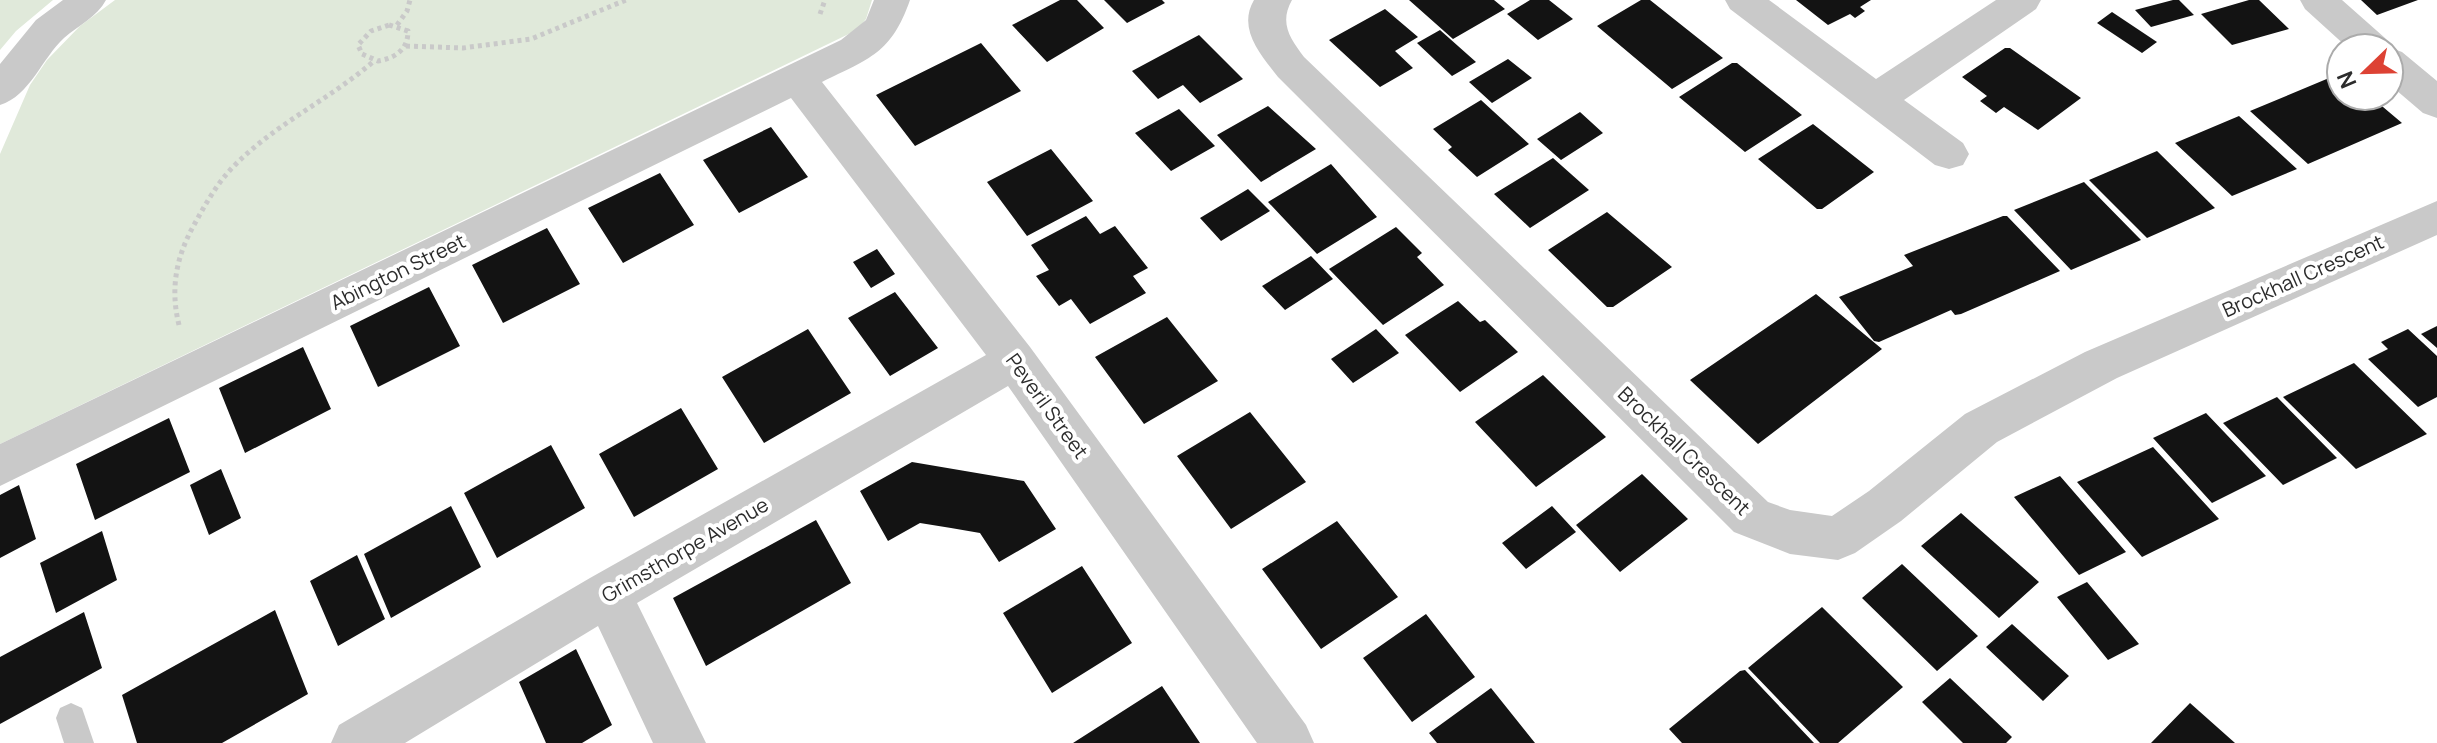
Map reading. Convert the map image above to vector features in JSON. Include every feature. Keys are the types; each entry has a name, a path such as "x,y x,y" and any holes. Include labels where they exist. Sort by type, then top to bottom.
{"street":[{"path":"0,91 49,30 88,0"},
{"name":"Abington Street","path":"0,466 854,50 873,37 889,14 892,0"},
{"name":"Brockhall Crescent","path":"1274,0 1267,9 1269,38 1291,67 1751,517 1790,532 1838,538 1885,506 1981,428 2101,365 2437,217"},
{"path":"1743,0 1949,154"},
{"path":"1876,99 2023,0"},
{"path":"2318,0 2354,32"},
{"path":"2405,76 2437,103"},
{"name":"Peveril Street","path":"797,78 1015,360 1288,743"},
{"name":"Grimsthorpe Avenue","path":"357,743 607,594 1015,360"},
{"path":"607,594 680,743"}],"path":[{"path":"397,25 407,11 410,0"},
{"path":"406,46 463,48 531,39 626,0"},
{"path":"397,25 408,31 410,36 406,46 391,58 374,61 361,56 358,45 360,39 373,29 397,25"},
{"path":"197,370 175,312 175,260 197,219 231,169 268,138 350,85 374,61"}],"green space":[{"path":"0,0 53,0 16,31 0,50"},
{"path":"115,0 872,0 866,19 857,30 0,444 0,154 30,85 47,60 80,26"}],"building":[{"path":"1060,0 1077,0 1104,28 1047,62 1012,25"},
{"path":"1104,0 1162,0 1165,3 1127,23"},
{"path":"1409,0 1494,0 1505,9 1453,39"},
{"path":"1530,0 1549,0 1573,19 1538,40 1507,14"},
{"path":"1641,0 1650,0 1723,58 1672,89 1597,26"},
{"path":"1796,0 1871,0 1860,7 1865,11 1855,18 1850,14 1828,25"},
{"path":"2179,0 2194,15 2151,27 2135,10"},
{"path":"2259,0 2289,29 2232,45 2201,14"},
{"path":"2361,0 2418,0 2377,15"},
{"path":"1385,9 1418,37 1395,51 1413,68 1380,87 1329,40"},
{"path":"2112,12 2157,42 2142,53 2097,23"},
{"path":"1440,30 1476,62 1452,76 1417,43"},
{"path":"1199,35 1243,79 1200,103 1183,85 1158,99 1132,71"},
{"path":"981,43 1021,91 915,146 876,95"},
{"path":"2005,48 2010,48 2081,98 2038,130 2004,107 1996,113 1980,101 1987,96 1962,77"},
{"path":"1508,59 1532,78 1492,103 1469,82"},
{"path":"1732,63 1737,63 1802,115 1745,152 1679,97"},
{"path":"2325,80 2325,112 2389,112 2402,123 2308,164 2250,111"},
{"path":"1481,100 1529,144 1477,177 1448,150 1452,147 1433,129"},
{"path":"1268,106 1316,149 1261,182 1217,135"},
{"path":"1179,109 1215,146 1171,171 1135,133"},
{"path":"1580,112 1603,133 1561,160 1537,139"},
{"path":"2239,116 2297,169 2232,196 2175,143"},
{"path":"1813,124 1874,172 1822,209 1817,209 1758,159"},
{"path":"771,127 808,177 739,213 703,160"},
{"path":"1051,149 1093,201 1027,236 987,182"},
{"path":"2157,151 2215,208 2147,238 2089,180"},
{"path":"1553,158 1589,190 1530,228 1494,194"},
{"path":"1331,164 1377,217 1317,254 1268,202"},
{"path":"660,173 694,225 623,263 588,208"},
{"path":"2084,182 2141,240 2071,270 2014,210"},
{"path":"1248,189 1270,211 1221,241 1200,218"},
{"path":"1607,212 1672,267 1613,307 1607,307 1548,250"},
{"path":"1086,216 1100,234 1115,226 1148,268 1133,276 1146,293 1090,324 1071,299 1059,306 1036,276 1049,270 1031,245"},
{"path":"2007,216 2060,271 1961,314 1955,315 1951,310 1879,342 1874,341 1839,297 1913,266 1904,255"},
{"path":"1396,227 1422,253 1417,257 1444,285 1383,325 1329,269"},
{"path":"547,228 580,284 503,323 472,265"},
{"path":"877,249 895,274 871,288 853,262"},
{"path":"1311,256 1333,279 1285,310 1262,286"},
{"path":"429,287 460,346 378,387 350,326"},
{"path":"895,292 938,348 890,376 848,318"},
{"path":"1816,294 1882,349 1758,444 1690,380"},
{"path":"1458,301 1480,322 1485,320 1518,352 1460,392 1405,335"},
{"path":"1167,317 1218,381 1144,424 1095,357"},
{"path":"2437,326 2437,348 2421,334"},
{"path":"808,329 851,393 764,443 722,377"},
{"path":"1376,329 1399,353 1353,383 1331,359"},
{"path":"2408,329 2437,356 2437,397 2418,407 2368,359 2388,349 2381,342"},
{"path":"303,347 331,409 245,453 219,388"},
{"path":"2354,363 2427,434 2356,469 2283,397"},
{"path":"1543,375 1606,437 1536,487 1475,422"},
{"path":"2277,397 2337,458 2283,485 2223,423"},
{"path":"681,408 718,469 634,517 599,454"},
{"path":"1250,412 1306,482 1231,529 1177,456"},
{"path":"2206,413 2266,476 2212,503 2153,438"},
{"path":"169,418 190,472 95,520 76,464"},
{"path":"551,445 585,508 497,558 464,493"},
{"path":"2153,447 2219,519 2142,557 2077,482"},
{"path":"912,462 1024,481 1056,529 999,562 980,533 920,523 888,541 860,491"},
{"path":"221,469 241,518 209,535 190,485"},
{"path":"1642,474 1688,519 1620,572 1576,525"},
{"path":"2060,476 2126,552 2079,575 2014,497"},
{"path":"19,485 36,539 0,558 0,495"},
{"path":"451,506 481,567 391,618 364,554"},
{"path":"1552,506 1576,532 1526,569 1502,543"},
{"path":"1961,513 2039,582 1999,618 1921,546"},
{"path":"816,520 851,583 706,666 673,598"},
{"path":"1337,521 1398,597 1321,649 1262,569"},
{"path":"102,531 117,580 56,613 40,563"},
{"path":"357,555 385,619 338,646 310,581"},
{"path":"1902,564 1978,636 1937,671 1862,598"},
{"path":"1082,566 1132,643 1052,693 1003,613"},
{"path":"2087,582 2139,644 2108,660 2057,597"},
{"path":"1822,607 1903,687 1838,743 1820,743 1748,668"},
{"path":"275,610 308,694 222,743 137,743 122,695"},
{"path":"84,612 102,668 0,724 0,657"},
{"path":"1426,614 1475,677 1412,722 1363,658"},
{"path":"2012,624 2069,676 2043,701 1986,647"},
{"path":"576,649 612,725 582,743 546,743 519,682"},
{"path":"1745,670 1814,743 1682,743 1669,729"},
{"path":"1950,678 2012,737 2006,743 1963,743 1922,702"},
{"path":"1162,686 1200,743 1073,743"},
{"path":"1491,688 1535,743 1437,743 1429,733"},
{"path":"2190,703 2235,743 2151,743"}]}
